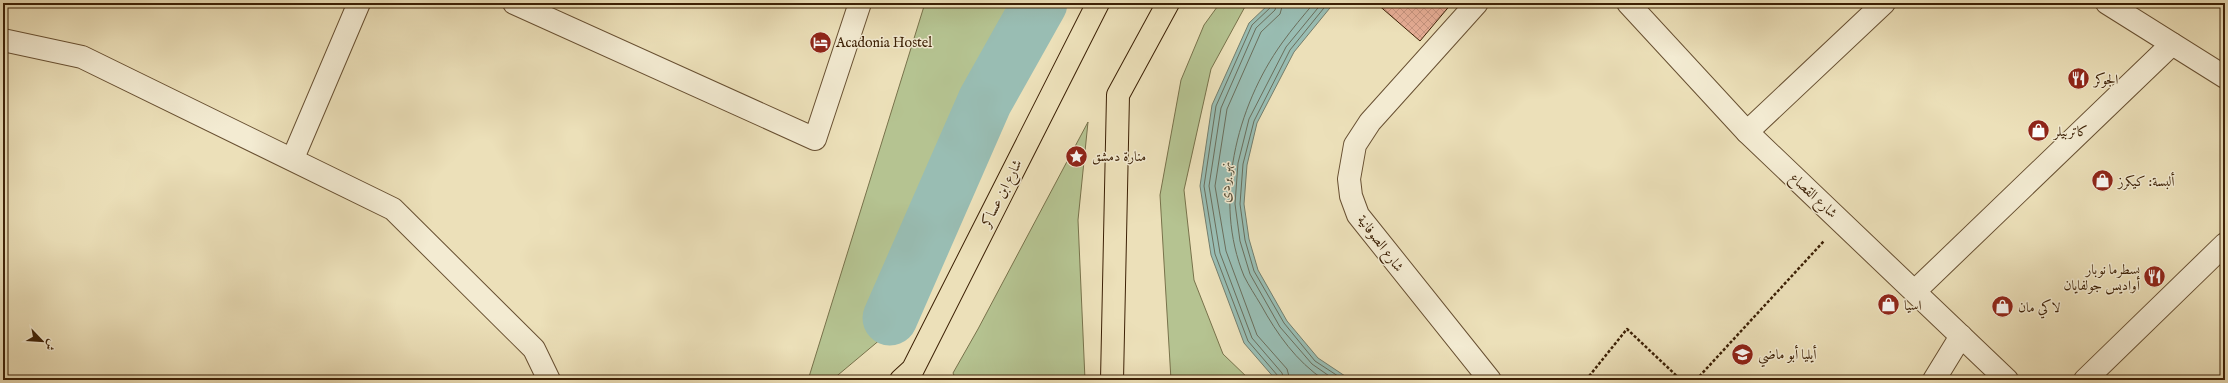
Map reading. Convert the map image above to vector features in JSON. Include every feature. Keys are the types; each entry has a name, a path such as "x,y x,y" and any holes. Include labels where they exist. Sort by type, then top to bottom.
{"main road":[{"name":"شارع ابن عساكر","path":"901,380 913,369 1098,3"},
{"path":"1112,380 1118,95 1168,3"}],"street":[{"path":"293,158 360,3"},
{"path":"514,3 814,138 860,3"},
{"name":"شارع الصوفانية","path":"1477,3 1370,122 1355,145 1349,179 1351,196 1358,214 1490,380"},
{"name":"شارع القصاع","path":"1628,3 1747,132 2007,380"},
{"path":"1747,132 1884,3"},
{"path":"2107,3 2225,77"},
{"path":"3,40 82,57 293,158 393,209 534,348 549,380"},
{"path":"1915,291 2172,44"},
{"path":"2085,380 2225,244"},
{"path":"1934,380 1961,336"}],"path":[{"path":"1696,380 1842,222"},
{"path":"1586,380 1627,329 1681,380"}],"green space":[{"path":"925,3 1023,3 986,71 900,323 832,380 808,380"},
{"path":"1220,3 1247,3 1211,69 1184,190 1194,280 1223,354 1250,380 1171,380 1160,195 1181,80 1204,25"},
{"path":"1088,122 1078,220 1085,380 956,380 953,373"}],"water":[{"name":"نهر بردى","path":"1270,3 1334,3 1294,52 1257,123 1247,165 1244,204 1249,239 1258,270 1287,321 1318,358 1351,380 1276,380 1244,343 1211,255 1200,186 1212,105 1249,23"}],"building":[{"path":"1376,3 1452,3 1420,41"}],"waterway":[{"path":"890,318 985,101 1040,3"}],"place":[{"name":"Acadonia Hostel","path":"821,42"},
{"name":"الجوكر","path":"2079,79"},
{"name":"كاتربيلر","path":"2039,131"},
{"name":"منارة دمشق","path":"1076,156"},
{"name":"ألبسة: كيكرز","path":"2102,181"},
{"name":"بسطرما نوبار أواديس جولفايان","path":"2155,277"},
{"name":"اسيا","path":"1888,305"},
{"name":"لاكي مان","path":"2002,307"},
{"name":"أيليا أبو ماضي","path":"1743,354"}]}
